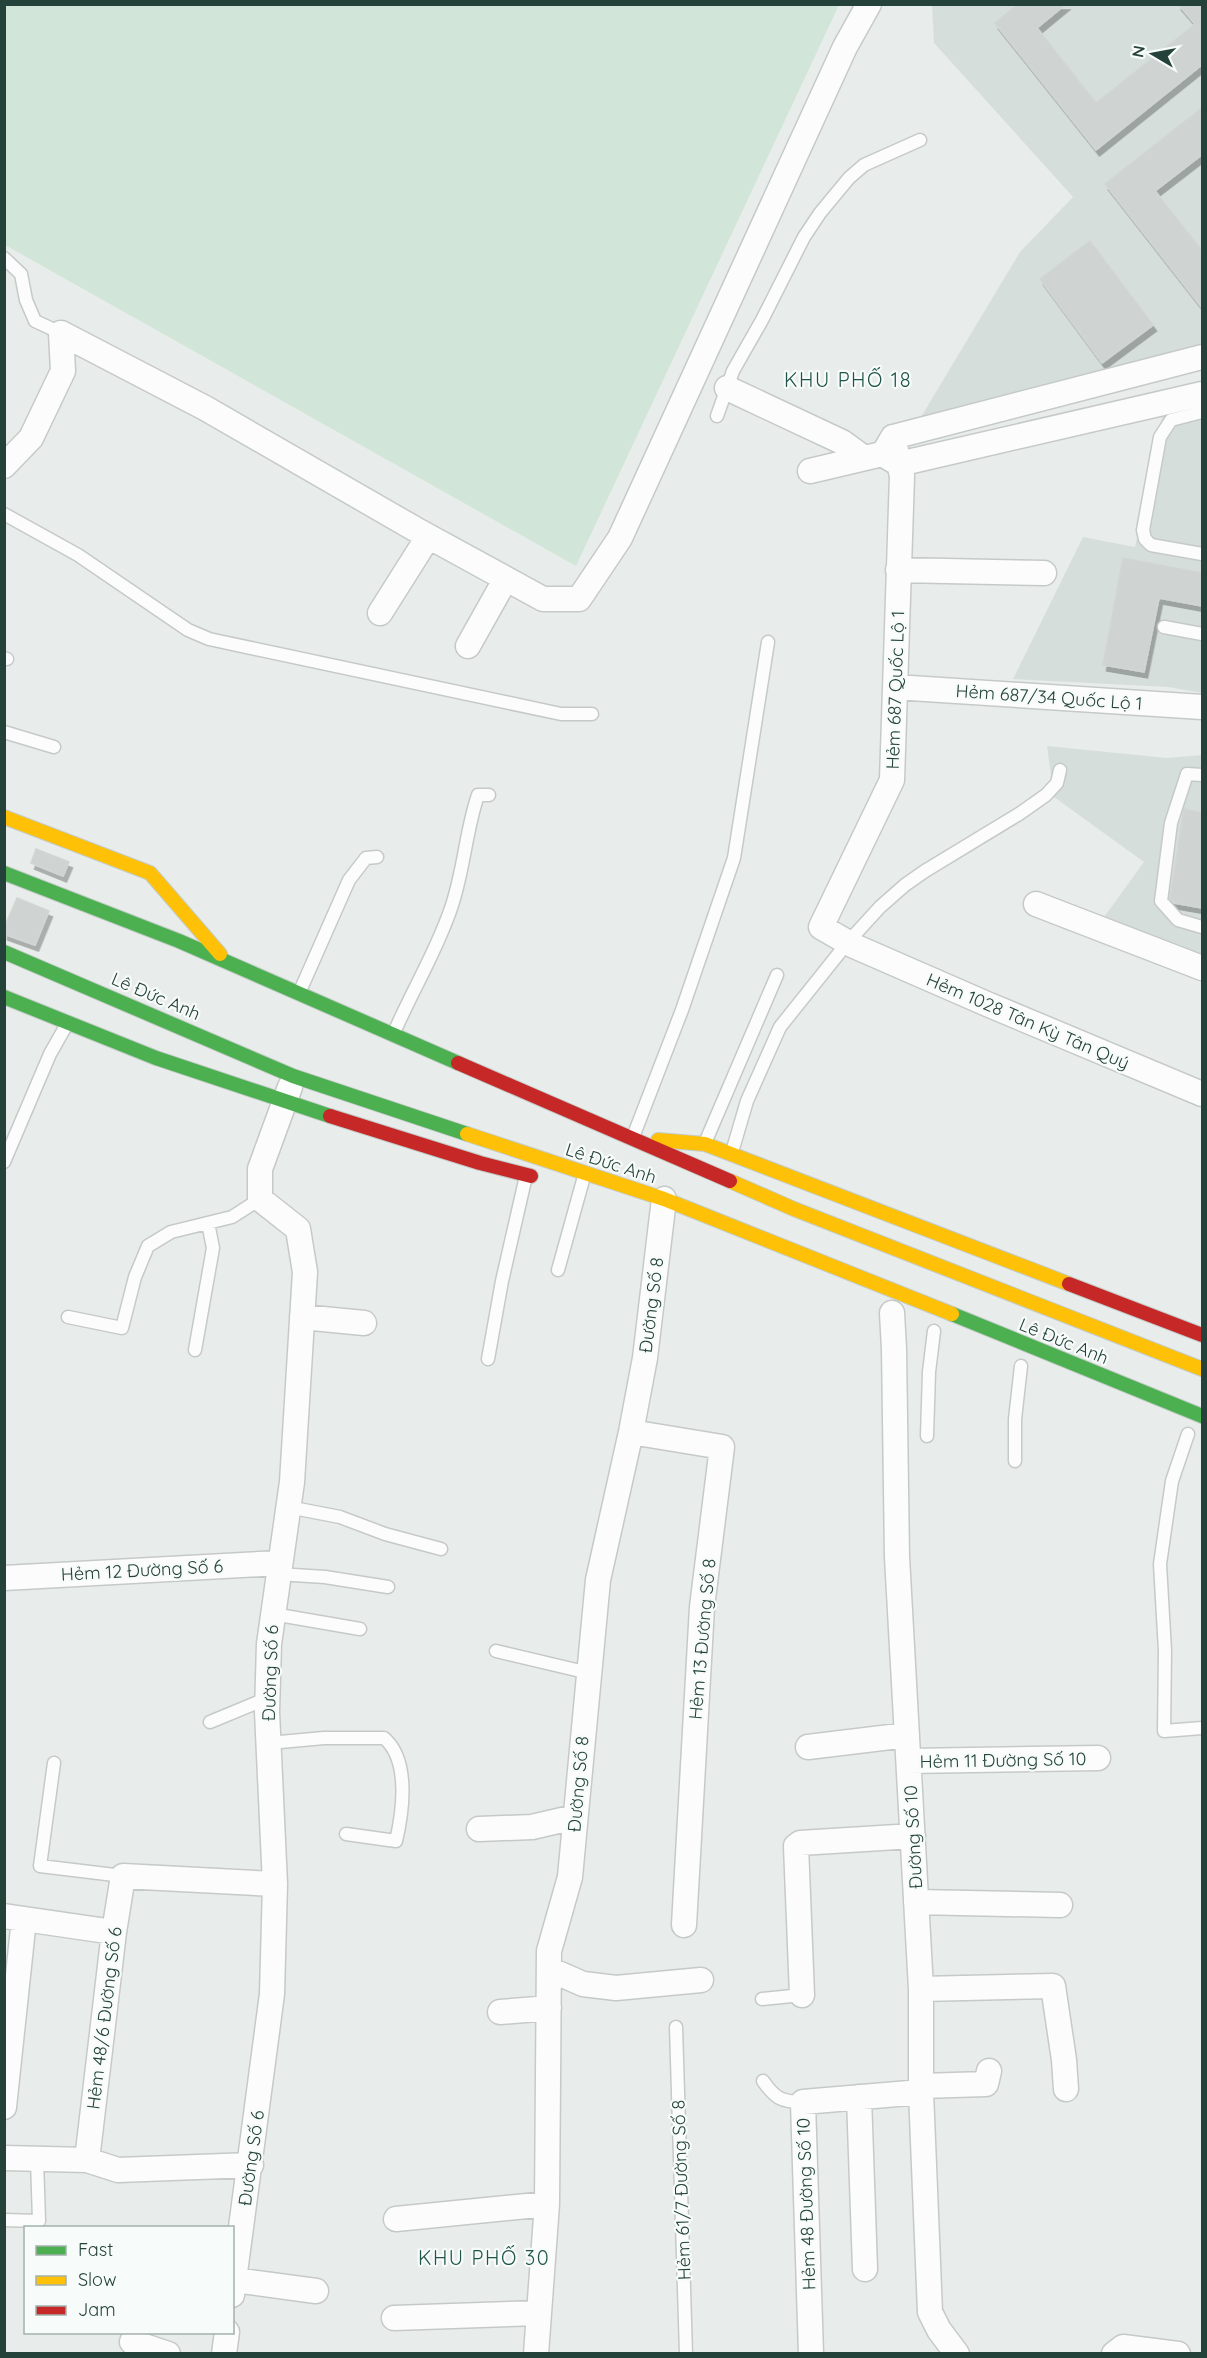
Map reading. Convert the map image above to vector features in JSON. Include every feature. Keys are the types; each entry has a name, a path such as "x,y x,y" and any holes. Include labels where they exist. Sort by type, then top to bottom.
{"highway":[{"name":"Lê Đức Anh","path":"4,817 150,873 229,964"},
{"name":"Lê Đức Anh","path":"4,873 179,941 299,992 392,1036 794,1209 1203,1369"},
{"name":"Lê Đức Anh","path":"4,952 293,1076 585,1173 662,1214 1203,1416"},
{"name":"Lê Đức Anh","path":"4,997 156,1058 286,1102 548,1181"},
{"path":"632,1138 705,1144 1203,1335"},
{"path":"1183,1432 1203,1440"}],"street":[{"path":"61,333 205,408 505,580 543,599 579,598 620,538 845,47 869,4"},
{"path":"4,466 31,438 63,370 61,333"},
{"path":"727,388 842,442 885,453 975,416 1203,357"},
{"path":"810,471 885,453 984,444 1203,394"},
{"path":"975,416 984,444"},
{"name":"Hẻm 687 Quốc Lộ 1","path":"851,944 821,927 892,780 902,476 885,453"},
{"path":"380,613 428,537"},
{"path":"898,570 1044,573"},
{"path":"468,646 505,580"},
{"name":"Hẻm 687/34 Quốc Lộ 1","path":"895,687 1203,707"},
{"path":"1036,904 1203,968"},
{"name":"Hẻm 1028 Tân Kỳ Tân Quý","path":"851,944 1203,1094"},
{"path":"260,1199 260,1169 286,1102 293,1076"},
{"name":"Đường Số 6","path":"234,2287 272,1994 275,1884 269,1743 269,1644 292,1482 305,1272 298,1229 260,1199"},
{"name":"Đường Số 8","path":"536,2354 547,2204 549,1950 570,1877 598,1580 645,1358 662,1214"},
{"name":"Đường Số 10","path":"892,1313 897,1557 921,1989 921,2089 930,2312 939,2330 957,2354"},
{"path":"302,1317 364,1323"},
{"name":"Hẻm 13 Đường Số 8","path":"631,1432 722,1447 702,1607 684,1925"},
{"name":"Hẻm 12 Đường Số 6","path":"4,1578 278,1568"},
{"path":"808,1747 907,1735"},
{"name":"Hẻm 11 Đường Số 10","path":"909,1761 1098,1758"},
{"path":"479,1829 532,1827 575,1817"},
{"path":"802,1995 796,1846 800,1843 913,1836"},
{"path":"123,1876 275,1884"},
{"name":"Hẻm 48/6 Đường Số 6","path":"87,2160 114,1932 123,1876"},
{"path":"916,1902 1060,1905"},
{"path":"4,2107 14,1917 114,1932"},
{"path":"549,1969 583,1984 615,1988 701,1980"},
{"path":"921,1989 1053,1986 1066,2089"},
{"path":"500,2012 549,2008"},
{"name":"Hẻm 48 Đường Số 10","path":"811,2354 803,2102 986,2084 990,2071"},
{"path":"859,2097 865,2269"},
{"path":"4,2158 87,2160 118,2170 251,2165"},
{"path":"396,2219 547,2204"},
{"path":"234,2287 316,2291"},
{"path":"394,2318 539,2313"},
{"path":"224,2354 227,2334"},
{"path":"131,2343 168,2354"},
{"path":"1114,2354 1123,2347 1178,2354"}],"lane":[{"path":"717,416 746,345 762,320 804,237 820,213 849,178 864,165 920,141"},
{"path":"4,258 21,274 35,321 61,333"},
{"path":"1203,412 1171,420 1160,437 1143,530 1145,539 1151,544 1203,554"},
{"path":"4,514 78,555 188,630 210,639 561,714 592,714"},
{"path":"1164,627 1203,634"},
{"path":"632,1138 674,1031 734,858 768,642"},
{"path":"4,732 54,747"},
{"path":"731,1155 747,1101 780,1027 880,907 925,870 1019,814 1046,795 1057,783 1060,770"},
{"path":"1203,775 1187,774 1171,824 1161,901 1178,920 1203,927"},
{"path":"392,1036 409,997 432,957 450,910 462,872 469,822 478,795 489,795"},
{"path":"299,992 349,880 366,858 377,857"},
{"path":"705,1144 777,975"},
{"path":"4,1162 50,1054 68,1022"},
{"path":"488,1359 502,1281 531,1155"},
{"path":"558,1270 585,1173"},
{"path":"68,1317 123,1328 135,1277 148,1246 171,1232 232,1217 260,1199"},
{"path":"195,1350 213,1248 208,1223"},
{"path":"927,1436 929,1372 934,1331"},
{"path":"1015,1461 1015,1419 1021,1366"},
{"path":"1183,1432 1172,1481 1160,1564 1165,1651 1164,1731 1203,1728"},
{"path":"288,1507 340,1517 385,1534 441,1549"},
{"path":"278,1568 388,1587"},
{"path":"273,1614 360,1629"},
{"path":"496,1651 589,1672"},
{"path":"210,1722 268,1698"},
{"path":"269,1743 324,1738 384,1738 394,1746 399,1761 401,1783 401,1808 396,1841 346,1834"},
{"path":"54,1763 40,1866 123,1876"},
{"path":"762,1999 802,1995"},
{"name":"Hẻm 61/7 Đường Số 8","path":"676,2027 686,2354"},
{"path":"763,2081 773,2096 789,2102 803,2102"},
{"path":"4,2220 39,2221 37,2159"}],"shaded area":[{"path":"932,5 1202,5 1202,347 921,417 1020,252 1073,197 934,43"},
{"path":"1202,403 1202,693 1168,687 1013,679 1083,537 1135,547 1163,413"},
{"path":"1047,746 1167,758 1202,755 1202,955 1104,917 1144,862 1054,797"}],"green space":[{"path":"5,4 839,5 576,566 5,245"}],"building":[{"path":"1018,4 1066,4 1037,28 1096,103 1195,24 1178,4 1203,4 1203,64 1096,150 995,23"},
{"path":"1203,107 1203,154 1155,191 1203,252 1203,309 1105,184"},
{"path":"1090,241 1153,325 1102,363 1040,279"},
{"path":"1123,558 1203,573 1203,606 1159,598 1144,672 1103,665"},
{"path":"1184,809 1203,813 1203,908 1174,903 1170,898"},
{"path":"36,849 69,862 63,876 31,863"},
{"path":"17,898 49,911 35,945 4,934 4,928"}],"traffic: fast":[{"path":"4,873 179,941 458,1063"},
{"path":"4,952 293,1076 467,1134"},
{"path":"4,997 156,1058 330,1116"},
{"path":"952,1314 1202,1416"}],"traffic: slow":[{"path":"4,817 150,873 220,954"},
{"path":"467,1134 664,1199 952,1314"},
{"path":"658,1140 705,1144 1069,1284"},
{"path":"730,1181 794,1209 1202,1369"}],"traffic: jam":[{"path":"458,1063 730,1181"},
{"path":"330,1116 480,1163 531,1176"},
{"path":"1069,1284 1202,1335"}],"district":[{"name":"KHU PHỐ 18","path":"848,379"},
{"name":"KHU PHỐ 30","path":"484,2257"}]}
